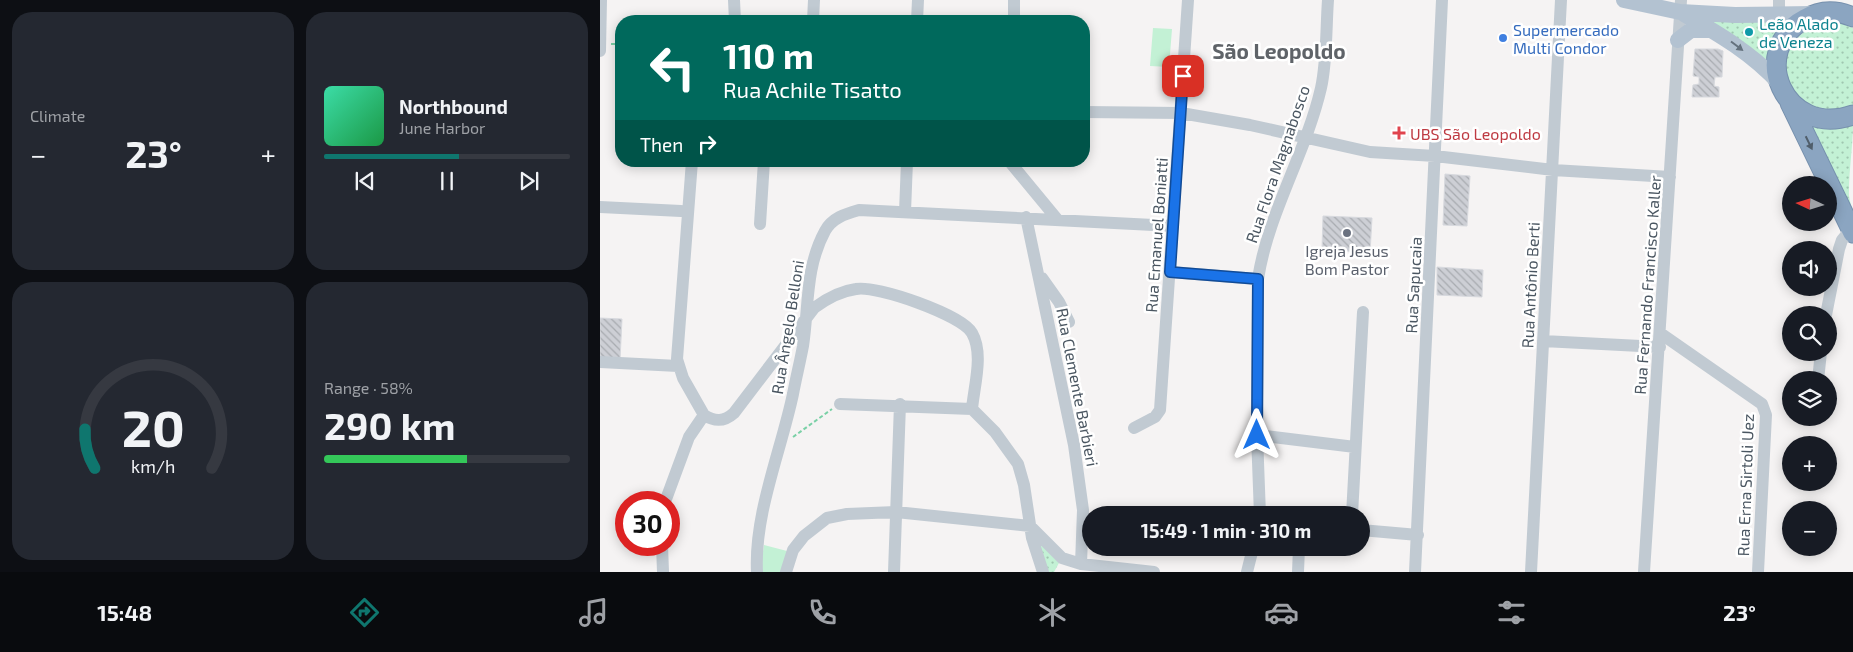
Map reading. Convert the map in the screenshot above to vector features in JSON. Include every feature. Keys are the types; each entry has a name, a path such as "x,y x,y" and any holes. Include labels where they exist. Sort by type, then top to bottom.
{"highway":[{"path":"1848,0 1798,23 1786,35 1782,43 1779,50 1777,68 1784,92 1852,231"},
{"path":"1819,13 1839,12 1853,16"},
{"path":"1784,92 1799,110 1812,117 1826,120 1841,119 1853,115"}],"main road":[{"path":"1624,0 1680,6 1735,15 1779,7 1819,13"},
{"path":"1680,6 1764,67 1784,92"},
{"path":"1678,40 1691,30 1711,30"}],"street":[{"path":"600,51 601,0"},
{"path":"734,0 735,15"},
{"path":"813,15 814,0"},
{"path":"917,15 918,0"},
{"path":"1014,0 1014,15"},
{"name":"Rua Emanuel Boniatti","path":"1134,428 1155,417 1160,410 1188,0"},
{"name":"Rua Flora Magnabosco","path":"1260,506 1257,435 1258,279 1261,261 1306,137 1322,86 1328,0"},
{"name":"Rua Sapucaia","path":"1415,572 1442,0"},
{"name":"Rua Antônio Berti","path":"1531,572 1561,0"},
{"name":"Rua Fernando Francisco Kaller","path":"1644,572 1660,347 1680,6"},
{"path":"1090,112 1181,113 1306,137 1370,152 1435,156 1553,170 1670,177"},
{"path":"691,167 684,251 678,366 704,415 714,420 722,420 734,413 804,320 822,301 856,289 871,288 896,294 955,320 971,332 978,351 972,409"},
{"path":"760,224 764,167"},
{"path":"905,212 907,167"},
{"path":"1014,167 1057,219"},
{"path":"600,207 681,211"},
{"name":"Rua Ângelo Belloni","path":"757,572 761,528 803,345 804,320 811,267 825,230 831,222 840,216 859,210 1173,226"},
{"name":"Rua Clemente Barbieri","path":"1026,218 1040,274 1075,454 1083,510 1081,564"},
{"path":"1828,306 1839,249 1842,240 1852,231"},
{"path":"1170,272 1258,279"},
{"path":"1040,274 1059,302 1069,322"},
{"path":"1352,506 1363,312"},
{"name":"Rua Erna Sirtoli Uez","path":"1660,333 1762,404 1765,408 1758,572"},
{"path":"1543,341 1660,347"},
{"path":"600,362 678,366"},
{"path":"840,404 900,404 972,409 995,432 1018,464 1024,485 1030,526 1043,572"},
{"path":"894,572 900,404"},
{"path":"669,491 686,444 704,415"},
{"path":"1257,435 1355,447"},
{"path":"786,572 793,550 804,536 827,518 847,514 896,512 1030,526 1062,558 1081,564 1154,572"},
{"path":"1370,531 1418,535"},
{"path":"662,556 663,572"},
{"path":"1247,572 1251,556"},
{"path":"1298,572 1299,556"}],"path":[{"path":"780,447 840,404"}],"green space":[{"path":"1704,19 1787,22 1774,38 1766,60"},
{"path":"1830,21 1853,28 1853,105 1838,110 1823,109 1806,103 1793,93 1787,80 1785,65 1789,51 1798,38 1811,27"},
{"path":"1153,28 1172,29 1169,67 1150,66"},
{"path":"1806,123 1830,127 1853,123 1849,194 1853,218 1838,188 1838,176 1832,176"},
{"path":"1034,537 1059,563 1054,572 1049,572"},
{"path":"764,545 787,551 782,572 760,572"}],"building":[{"path":"1695,49 1718,49 1723,51 1722,77 1715,77 1714,86 1719,87 1719,97 1692,97 1693,85 1699,84 1699,77 1693,76"},
{"path":"1445,174 1470,176 1467,226 1443,225"},
{"name":"Igreja Jesus Bom Pastor","path":"1323,216 1372,218 1370,253 1322,249"},
{"path":"1437,267 1483,270 1482,297 1437,295"},
{"path":"600,318 622,319 620,360 600,358"}],"place":[{"name":"Leão Alado de Veneza","path":"1749,32"},
{"name":"Supermercado Multi Condor","path":"1503,38"},
{"name":"UBS São Leopoldo","path":"1399,133"},
{"name":"Igreja Jesus Bom Pastor","path":"1347,233"}],"district":[{"name":"São Leopoldo","path":"1279,50"}],"route":[{"path":"1183,76 1170,272 1258,279 1257,435"}]}
